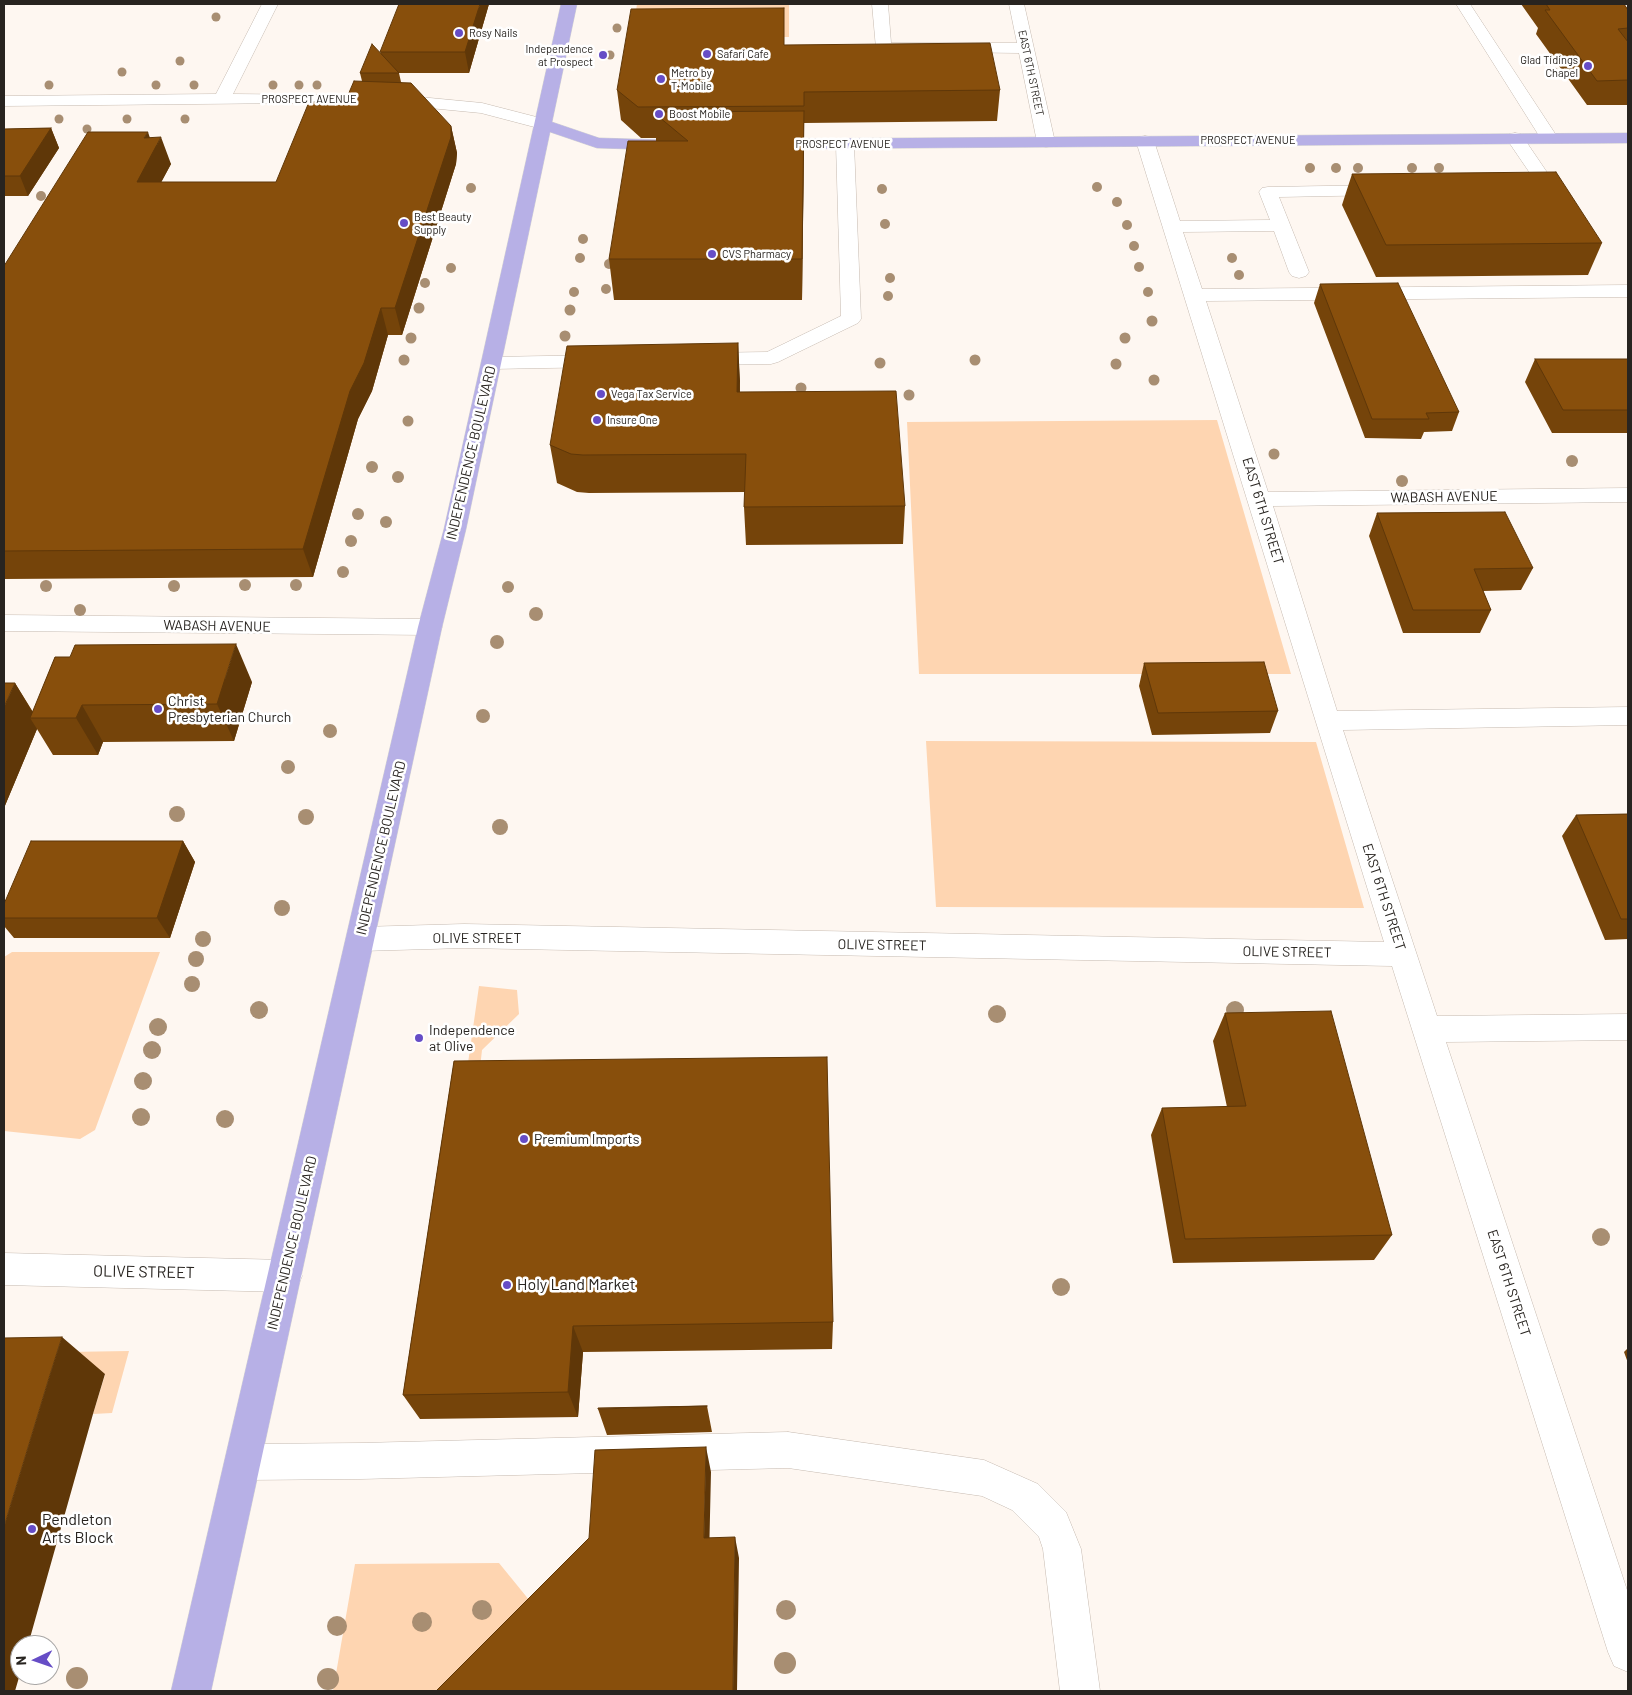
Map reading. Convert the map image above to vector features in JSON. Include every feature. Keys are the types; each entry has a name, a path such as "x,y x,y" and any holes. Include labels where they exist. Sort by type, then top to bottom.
{"main road":[{"name":"INDEPENDENCE BOULEVARD","path":"191,1691 244,1462 430,627 457,519 569,4"},
{"name":"PROSPECT AVENUE","path":"542,124 597,143 686,145"},
{"name":"PROSPECT AVENUE","path":"755,144 1628,138"}],"street":[{"path":"222,100 270,4"},
{"path":"880,4 884,48 1026,48"},
{"name":"EAST 6TH STREET","path":"1017,4 1046,142"},
{"path":"1463,4 1549,138"},
{"name":"PROSPECT AVENUE","path":"4,101 293,98 409,101 482,108 542,124"},
{"path":"1509,188 1548,187 1515,138"},
{"name":"EAST 6TH STREET","path":"1145,141 1259,499 1327,721 1628,1652"},
{"path":"683,360 771,358 851,318 845,144"},
{"path":"1299,272 1268,192 1403,189"},
{"path":"1173,227 1281,224"},
{"path":"1194,295 1628,291"},
{"path":"491,363 625,361"},
{"name":"WABASH AVENUE","path":"1259,499 1628,495"},
{"name":"WABASH AVENUE","path":"4,624 430,627"},
{"path":"1327,721 1628,716"},
{"name":"OLIVE STREET","path":"361,938 464,936 1402,954"},
{"path":"1427,1029 1628,1027"},
{"name":"OLIVE STREET","path":"4,1269 285,1276"},
{"path":"244,1462 361,1461 788,1450 984,1478 1025,1497 1053,1524 1062,1549 1080,1691"}],"shaded area":[{"path":"637,4 789,4 789,37 632,38"},
{"path":"1217,420 1291,674 919,674 907,422"},
{"path":"926,741 1316,742 1364,908 936,907"},
{"path":"12,952 160,952 95,1130 80,1139 4,1131 4,957"},
{"path":"479,986 517,990 519,1014 482,1050 479,1077 466,1077"},
{"path":"129,1351 112,1413 93,1414 105,1375 4,1353"},
{"path":"499,1563 543,1617 470,1691 333,1691 355,1564"}],"building":[{"path":"399,4 480,4 465,52 380,52"},
{"path":"1546,4 1624,4 1628,10 1628,28 1618,29 1628,42 1628,80 1597,81 1545,10 1550,10"},
{"path":"784,8 784,45 990,43 1000,90 804,92 804,106 638,107 617,90 631,9"},
{"path":"372,44 399,73 360,73"},
{"path":"354,81 411,83 451,126 451,137 395,308 381,308 364,363 350,391 303,549 4,551 4,266 88,132 148,132 144,138 161,137 137,182 276,182 309,102 345,102"},
{"path":"804,111 802,259 609,259 628,141 688,141 653,112"},
{"path":"51,128 20,176 4,176 4,129"},
{"path":"1556,172 1602,243 1386,245 1352,174"},
{"path":"1398,283 1459,412 1426,413 1429,419 1372,419 1320,284"},
{"path":"738,343 737,392 896,391 905,506 744,507 746,454 583,455 571,454 550,445 567,346"},
{"path":"1535,359 1628,359 1628,410 1563,410"},
{"path":"1505,512 1533,568 1474,569 1491,610 1413,610 1377,513"},
{"path":"236,644 217,704 82,705 76,718 30,718 55,657 70,657 75,645"},
{"path":"1264,662 1278,711 1158,713 1144,663"},
{"path":"4,683 15,683 4,707"},
{"path":"1628,814 1628,919 1621,919 1576,815"},
{"path":"31,841 183,841 157,918 4,918 4,904"},
{"path":"1331,1011 1392,1235 1185,1239 1162,1108 1246,1106 1225,1013"},
{"path":"827,1057 833,1322 573,1326 568,1392 403,1395 454,1061"},
{"path":"62,1337 49,1378 4,1527 4,1338"},
{"path":"707,1406 598,1409 598,1408"},
{"path":"706,1447 704,1538 735,1537 733,1691 436,1691 589,1538 595,1450"}],"place":[{"name":"Rosy Nails","path":"459,33"},
{"name":"Safari Cafe","path":"707,54"},
{"name":"Independence at Prospect","path":"603,55"},
{"name":"Glad Tidings Chapel","path":"1588,66"},
{"name":"Metro by T-Mobile","path":"661,79"},
{"name":"Boost Mobile","path":"659,114"},
{"name":"Best Beauty Supply","path":"404,223"},
{"name":"CVS Pharmacy","path":"712,254"},
{"name":"Vega Tax Service","path":"601,394"},
{"name":"Insure One","path":"597,420"},
{"name":"Christ Presbyterian Church","path":"158,709"},
{"name":"Independence at Olive","path":"419,1038"},
{"name":"Premium Imports","path":"524,1139"},
{"name":"Holy Land Market","path":"507,1285"},
{"name":"Pendleton Arts Block","path":"32,1529"}]}
